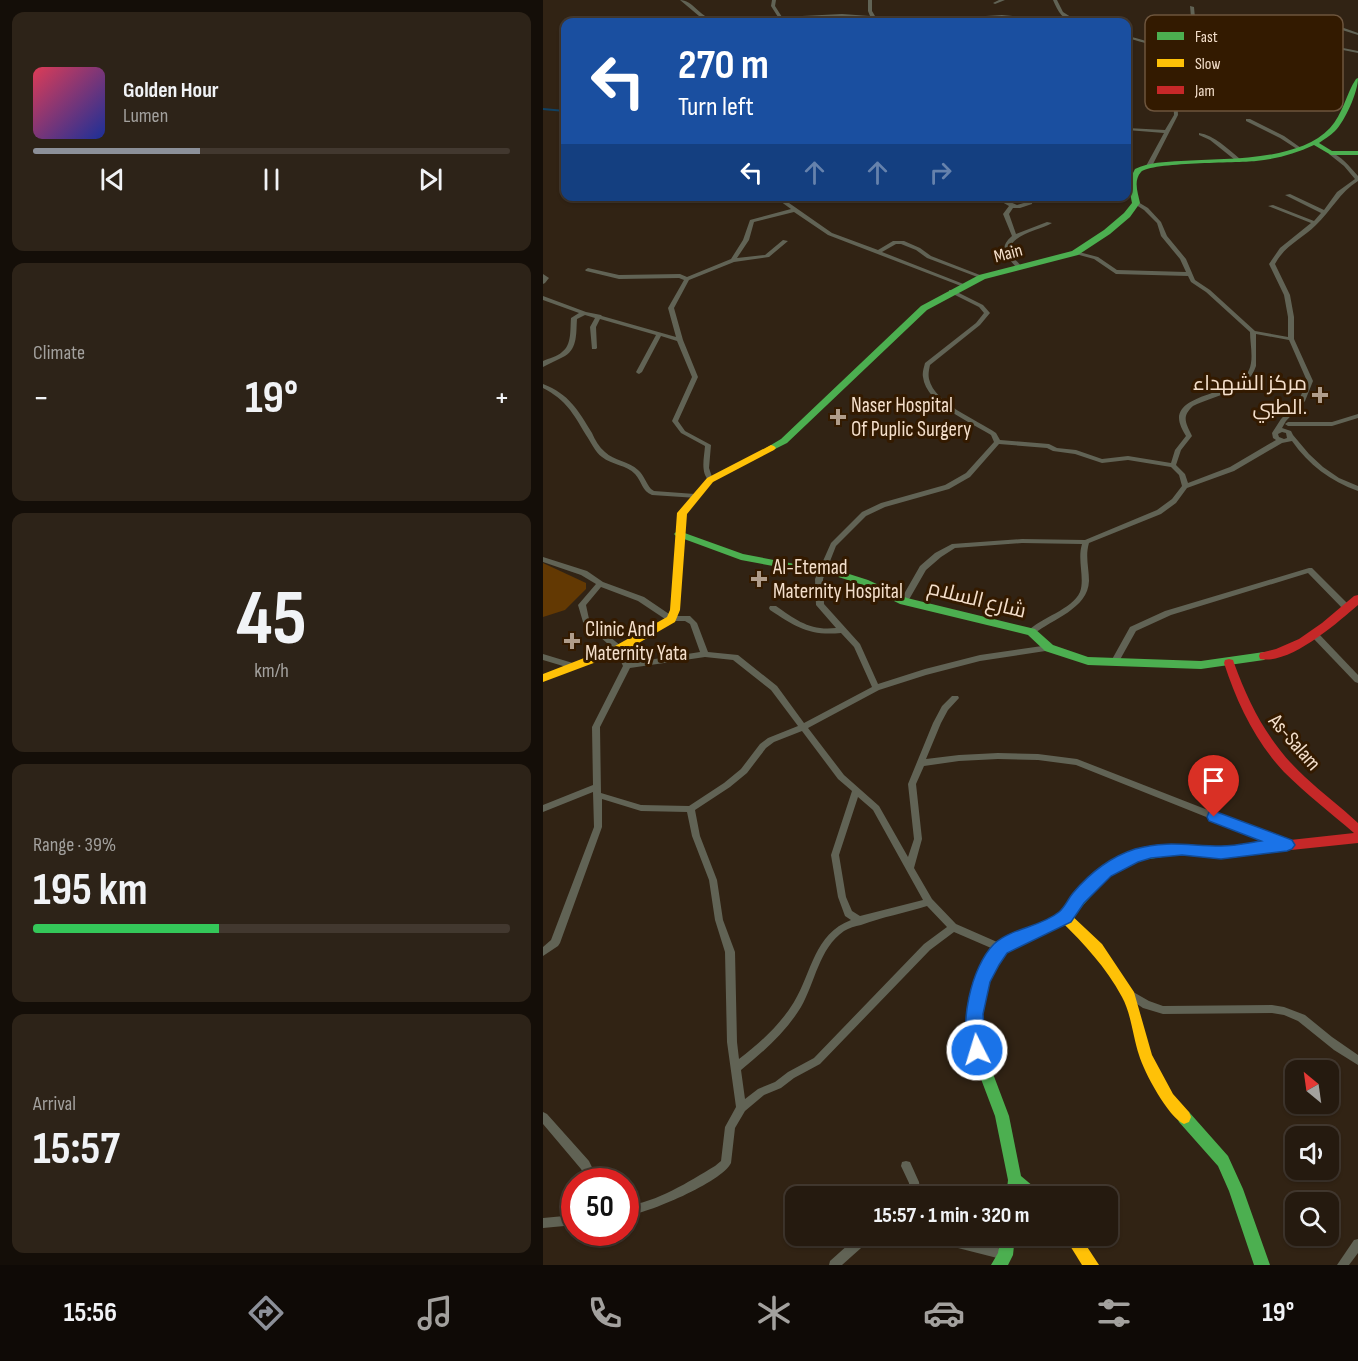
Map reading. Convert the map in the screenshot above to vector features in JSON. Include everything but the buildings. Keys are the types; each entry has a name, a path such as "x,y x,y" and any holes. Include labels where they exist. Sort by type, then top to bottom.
{"main road":[{"path":"1149,166 1263,156 1299,148 1328,134 1337,125 1358,80"},
{"path":"1313,142 1332,153 1358,153"},
{"name":"Main","path":"1132,197 1133,175 1136,171 1149,166"},
{"name":"Main","path":"671,619 675,610 682,513 710,480 784,441 924,308 951,291 982,277 1075,253 1107,232 1127,214 1131,201"},
{"name":"شارع السلام","path":"679,534 741,557 795,567 824,568 864,582 904,601 1031,632 1049,648 1081,660 1201,665 1229,663 1294,648 1315,635 1358,599"},
{"path":"543,678 619,649 671,619"},
{"name":"As-Salam","path":"1229,663 1239,697 1255,728 1275,756 1358,830"},
{"path":"1014,1186 1002,1116 977,1050 974,1014 982,982 1001,948 1065,917 1106,871 1134,856 1182,849 1221,853 1358,838"},
{"path":"1065,917 1097,948 1127,992 1141,1044 1168,1099 1223,1161 1236,1189 1261,1265"},
{"path":"1015,1180 1022,1186"},
{"path":"999,1265 1005,1255 1006,1246"},
{"path":"1078,1246 1091,1265"}],"street":[{"path":"682,0 701,18"},
{"path":"774,0 773,6 780,17"},
{"path":"870,0 871,16"},
{"path":"996,3 1003,0"},
{"path":"1055,0 1061,13 1069,18"},
{"path":"1191,7 1192,15"},
{"path":"776,18 871,16 881,18"},
{"path":"988,18 1002,16 1024,18"},
{"path":"1343,29 1358,34"},
{"path":"1343,49 1358,52"},
{"path":"1149,166 1176,115 1176,111"},
{"path":"1248,120 1282,136 1299,148"},
{"path":"1131,129 1166,132"},
{"path":"1201,134 1212,139 1237,159"},
{"path":"1264,450 1283,420 1302,400 1310,381 1291,339 1291,317 1287,295 1272,264 1288,242 1315,223 1344,186 1358,179 1332,153"},
{"path":"1288,195 1324,212"},
{"path":"1132,197 1159,223 1164,236 1183,260 1193,281 1208,291 1253,332 1291,339"},
{"path":"782,201 830,234 880,251 963,285"},
{"path":"1005,201 1012,206 1022,207 1030,201"},
{"path":"1012,206 1006,214 1014,235"},
{"path":"1271,206 1315,223"},
{"path":"733,260 745,240 752,221 795,210"},
{"path":"1018,266 1007,251 1008,243 1014,235 1049,223"},
{"path":"710,480 706,468 708,445 683,432 675,421 695,377 679,340 671,308 687,279 733,260 767,256 785,241"},
{"path":"880,251 895,242 901,242 918,249 929,257 982,277"},
{"path":"1075,253 1096,258 1116,272 1188,274"},
{"path":"588,270 619,277 680,276 687,279"},
{"path":"543,276 546,278 543,282"},
{"path":"951,291 981,306 987,313 978,324 927,364 924,372 925,382 932,393 945,404 995,434 997,442"},
{"path":"543,298 584,313 679,340"},
{"path":"543,365 565,354 571,347 574,318 584,313"},
{"path":"594,348 593,327 599,316"},
{"path":"1173,465 1178,450 1189,436 1182,419 1184,408 1190,403 1228,390 1247,377 1254,362 1253,332"},
{"path":"639,372 659,334"},
{"path":"543,386 552,390 578,412 599,450 609,459 636,472 646,490 652,493 695,496"},
{"path":"904,601 923,568 938,555 954,546 1022,540 1086,542 1159,512 1174,501 1185,486 1232,469 1287,435 1295,409"},
{"path":"1276,434 1287,435 1358,416"},
{"path":"1287,435 1328,476 1358,489"},
{"path":"997,442 1049,446 1055,450 1076,452 1102,461 1128,458 1173,465 1182,474 1185,486"},
{"path":"876,688 857,646 820,604 819,579 833,545 864,514 883,505 947,487 968,475 997,442"},
{"path":"1031,632 1039,624 1079,600 1085,586 1081,554 1086,542"},
{"path":"543,559 584,573 600,584 641,598 671,619 687,618 693,623 705,654"},
{"path":"1114,663 1133,629 1169,613 1309,570 1347,608"},
{"path":"600,584 582,604 586,620 619,649 627,666"},
{"path":"773,608 789,620 821,633 842,630"},
{"path":"1315,635 1358,680"},
{"path":"543,809 597,791 641,808 690,809 744,771 763,746 771,740 805,726 876,688 980,658 1049,648"},
{"path":"627,666 705,654 735,657 774,688 805,726 841,777 876,808 929,902 953,927 1001,948"},
{"path":"543,657 573,666"},
{"path":"543,952 555,943 562,928 582,867 599,827 596,728 627,666"},
{"path":"910,867 918,838 912,784 937,723 945,708 955,698"},
{"path":"920,762 992,756 1048,756 1077,762 1287,845"},
{"path":"856,792 835,855 842,897 848,913 860,921"},
{"path":"690,809 696,836 713,880 719,920 730,952 732,1042 741,1108"},
{"path":"736,1068 764,1046 791,1014 804,993 828,940 840,929 860,921 929,902"},
{"path":"639,1209 670,1197 719,1170 726,1163 731,1127 741,1108 761,1092 778,1085 817,1061 927,946 953,927"},
{"path":"1127,992 1146,1005 1163,1011 1272,1009 1289,1012 1305,1019 1335,1046 1358,1060"},
{"path":"543,1117 587,1168"},
{"path":"906,1166 915,1186"},
{"path":"543,1223 561,1221"},
{"path":"1342,1265 1358,1244"},
{"path":"834,1265 855,1246"},
{"path":"970,1246 1005,1255"}],"shaded area":[{"path":"543,563 586,583 586,589 565,610 543,617"}],"waterway":[{"path":"543,109 561,111"}],"traffic: fast":[{"path":"771,448 784,441 924,308 982,277 1075,253 1107,232 1127,215 1136,203 1132,183 1138,171 1157,165 1277,155 1314,143 1335,127 1358,80"},
{"path":"1313,142 1331,153 1358,153"},
{"path":"679,534 741,557 795,567 824,569 864,582 904,601 1031,632 1049,648 1088,661 1201,665 1264,656"},
{"path":"1014,1186 1002,1116 977,1050 974,1014 982,982 1001,948 1065,917 1106,871 1134,856 1182,849 1221,853 1272,847"},
{"path":"1184,1117 1223,1161 1236,1189 1262,1265"},
{"path":"1015,1180 1022,1186"},
{"path":"999,1265 1005,1255 1006,1246"}],"traffic: slow":[{"path":"543,678 619,649 671,619 675,610 682,513 710,480 771,448"},
{"path":"1065,917 1097,948 1129,996 1146,1057 1168,1099 1184,1117"},
{"path":"1078,1246 1091,1265"}],"traffic: jam":[{"path":"1264,656 1278,653 1303,642 1358,599"},
{"path":"1229,663 1249,712 1266,742 1301,781 1358,830"},
{"path":"1272,847 1358,838"}],"place":[{"name":"مركز الشهداء الطبي.","path":"1320,395"},
{"name":"Naser Hospital Of Puplic Surgery","path":"838,417"},
{"name":"Al-Etemad Maternity Hospital","path":"759,579"},
{"name":"Clinic And Maternity Yata","path":"572,641"}],"route":[{"path":"977,1050 974,1014 982,982 1001,948 1065,917 1078,898 1106,871 1134,856 1151,852 1182,849 1221,853 1287,845 1214,817"}]}
